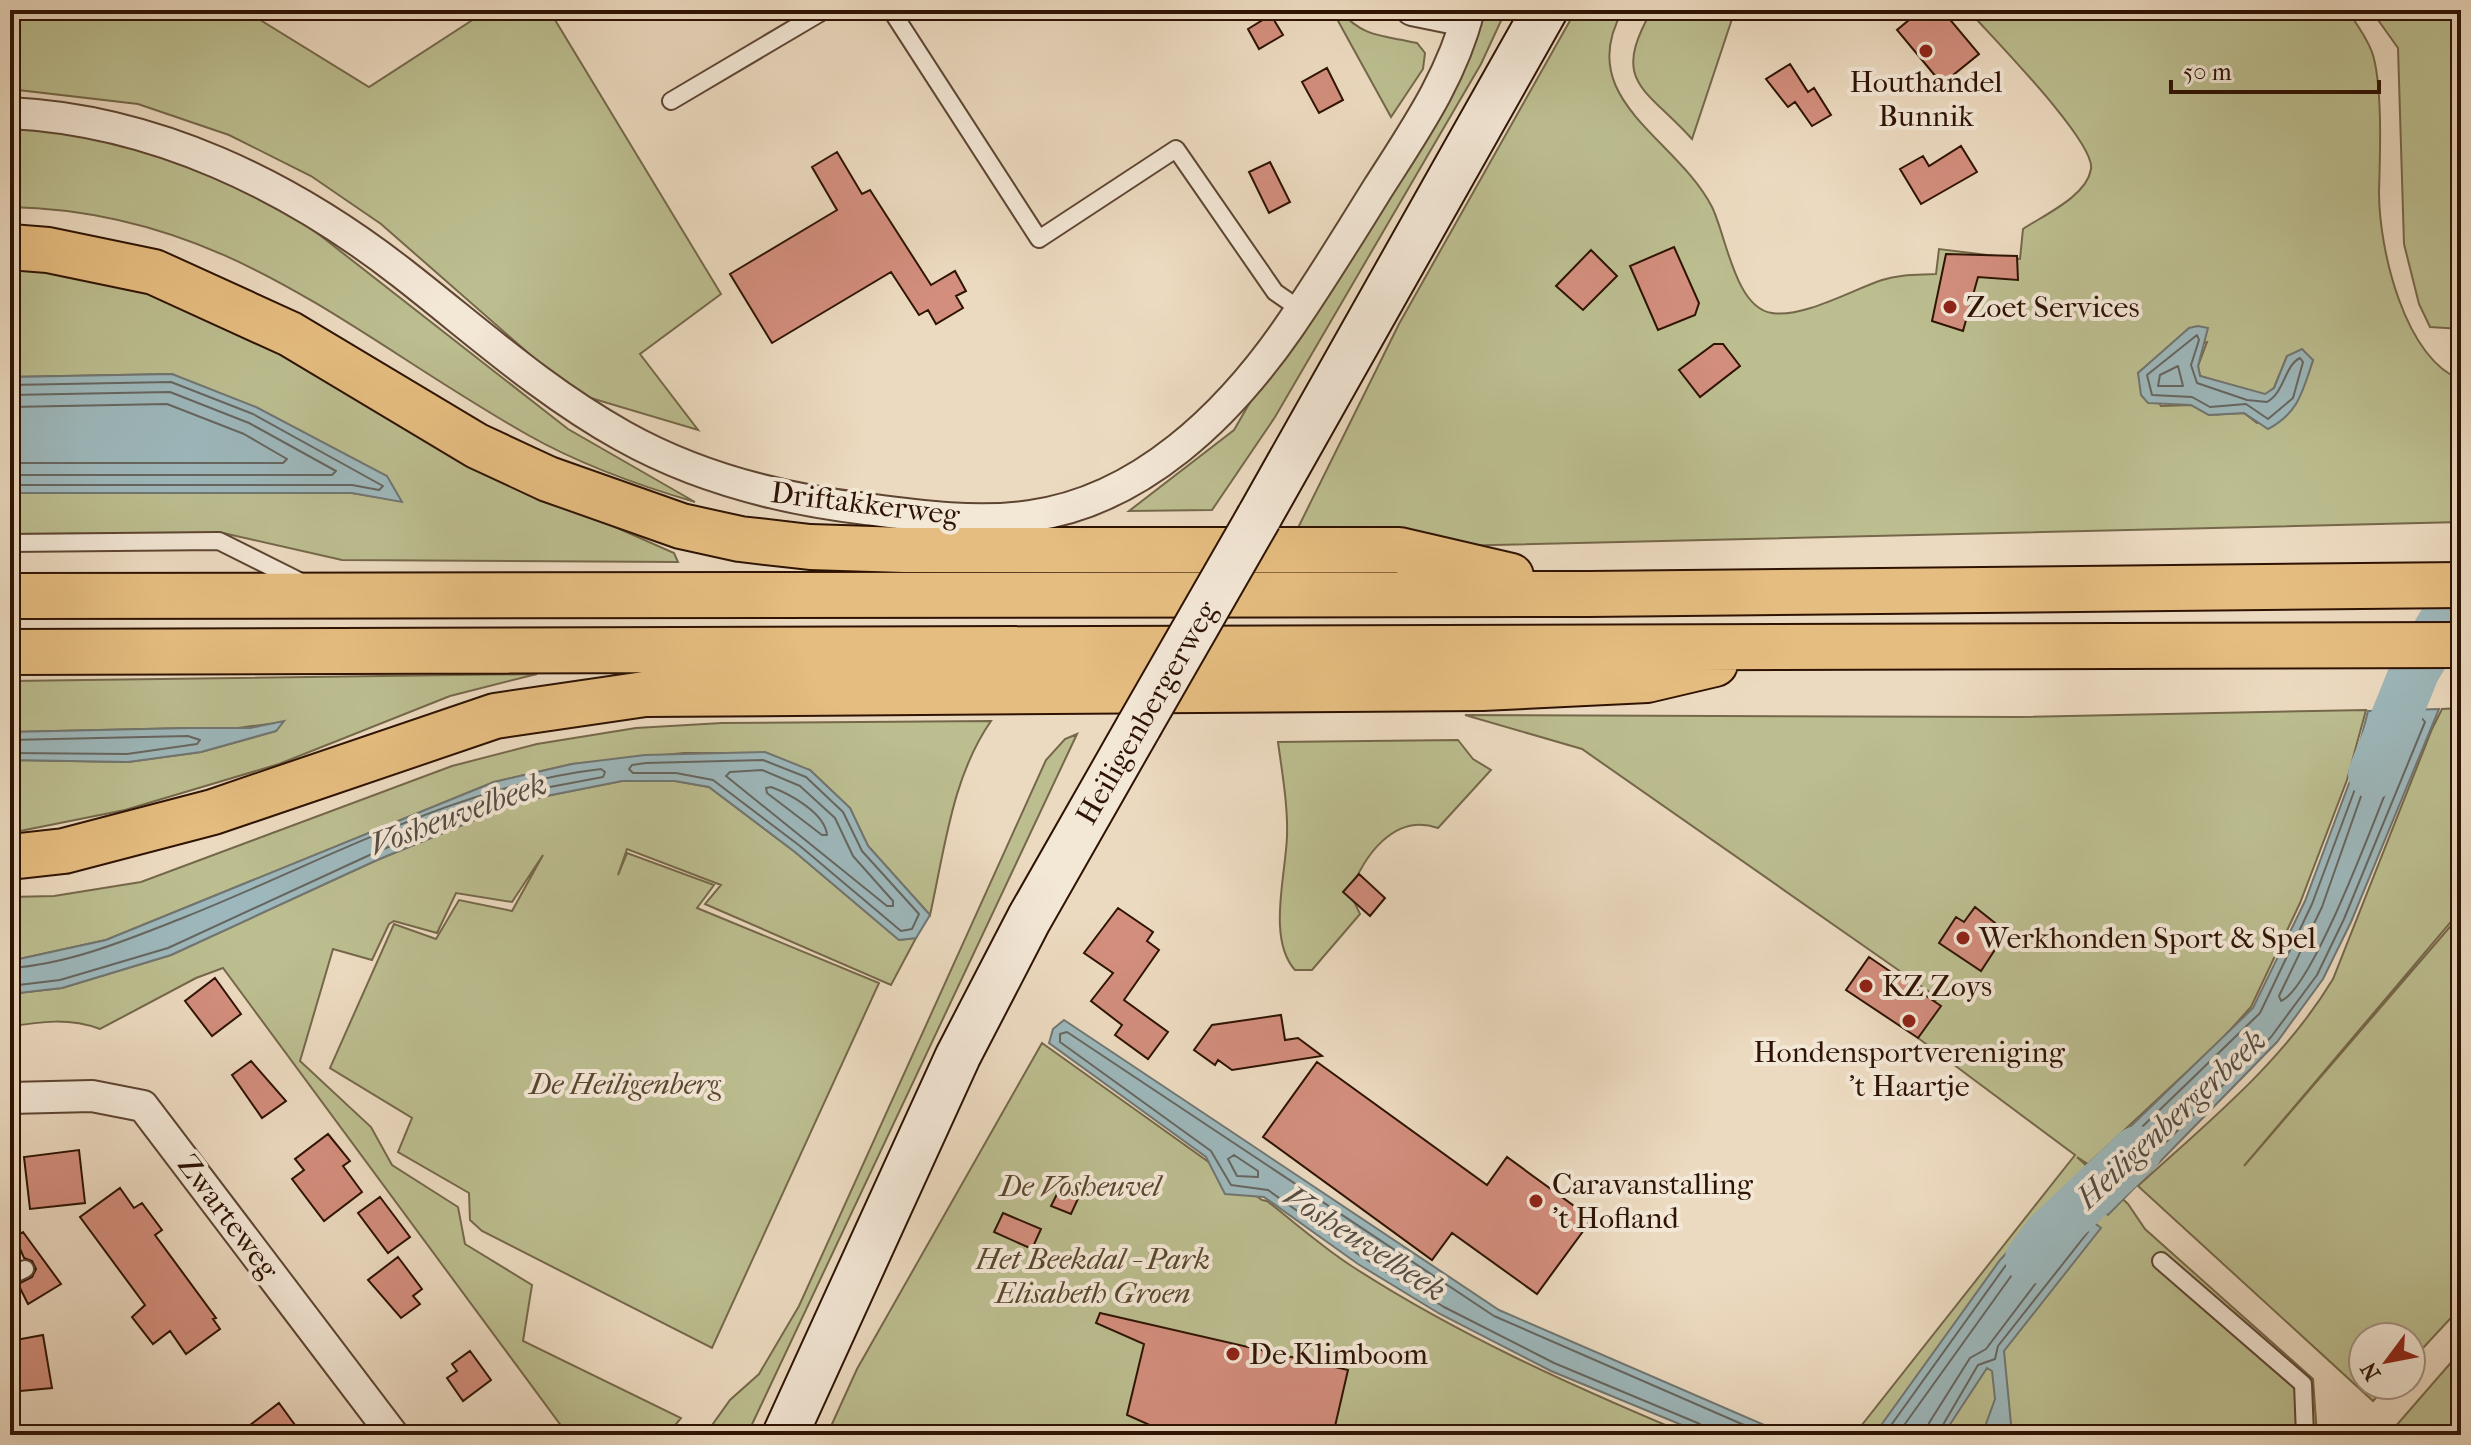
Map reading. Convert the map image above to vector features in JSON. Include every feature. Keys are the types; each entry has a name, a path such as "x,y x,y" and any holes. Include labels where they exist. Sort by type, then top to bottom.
{"highway":[{"path":"10,247 48,250 154,272 290,334 477,446 560,484 681,526 740,539 810,547 904,550 1399,550 1588,594"},
{"path":"10,596 1588,594 2440,585"},
{"path":"10,652 2461,645"},
{"path":"10,857 64,851 213,812 495,716 645,694 1497,687 1647,680 1791,646"}],"main road":[{"name":"Heiligenbergerweg","path":"785,1435 958,1056 1029,919 1545,10"}],"street":[{"path":"1412,10 1467,15"},
{"name":"Driftakkerweg","path":"10,113 130,131 231,167 359,241 538,382 626,438 685,467 743,486 827,505 959,518 1024,517 1095,497 1167,458 1203,429 1255,376 1301,310 1444,85 1467,15"},
{"name":"Zwarteweg","path":"10,1098 92,1096 143,1106 393,1435"}],"lane":[{"path":"671,101 825,10"},
{"path":"891,10 1039,239 1176,149 1275,292 1301,310"},
{"path":"10,543 219,541 330,596"},
{"path":"2161,1261 2303,1384 2305,1435"}],"green space":[{"path":"10,10 244,10 369,87 488,10 549,10 721,294 640,354 698,430 574,393 381,224 311,176 229,135 138,104 10,89"},
{"path":"1332,10 1339,10 1366,31 1417,43 1425,53 1423,69 1391,117"},
{"path":"1477,10 1506,10 1481,64 1275,417 1212,510 1129,511 1234,430"},
{"path":"1576,10 1623,10 1611,41 1610,68 1619,93 1635,116 1696,182 1712,207 1733,269 1749,298 1759,308 1784,313 1813,307 1889,278 1936,274 1939,249 2020,259 2023,229 2063,204 2088,179 2091,169 2088,155 2077,136 2040,89 1968,10 2347,10 2367,41 2376,66 2380,121 2380,216 2390,270 2410,325 2424,349 2441,368 2461,380 2461,522 1287,550 1399,324","holes":["2207,342 2198,366 2200,376 2265,395 2274,388 2287,356 2313,360 2308,375 2257,423 2244,413 2209,415 2191,405 2161,406 2138,373 2165,351"]},
{"path":"1652,10 1735,10 1692,139 1648,95 1634,69 1634,54 1640,34"},
{"path":"2371,10 2461,10 2461,329 2430,327 2419,304 2404,244 2398,48"},
{"path":"10,127 79,133 161,153 238,184 312,229 568,429 695,502 610,473 548,446 464,397 344,320 284,285 223,255 158,230 87,214 10,207"},
{"path":"10,253 155,282 556,501 674,553 678,562 342,560 223,533 10,534 10,493 352,493 401,501 172,374 10,377"},
{"path":"537,674 450,696 279,764 125,810 10,833 10,760 128,762 201,752 276,731 283,722 216,731 189,728 10,732 10,681"},
{"path":"2461,708 2461,910 2244,1166 2461,914 2461,1307 2427,1344 2427,1321 2347,1321 2347,1377 2138,1186 2268,1064 2333,979 2442,709"},
{"path":"2366,710 2347,780 2300,903 2251,1007 2221,1040 2088,1164 2077,1157 2128,1204 2145,1229 2313,1379 2317,1435 1854,1435 2075,1155 1918,1038 1937,997 1582,749 1465,715 2020,717"},
{"path":"991,721 967,766 959,789 930,915 868,846 850,808 810,770 737,753 684,753 572,764 494,782 106,940 10,961 10,897 54,896 141,882 452,766 537,744 636,728 722,723"},
{"path":"1077,734 747,1435 705,1435 730,1400 759,1374 799,1306 1046,760 1065,739"},
{"path":"1458,740 1473,759 1491,770 1438,828 1407,826 1382,841 1363,866 1350,893 1360,914 1312,970 1295,970 1287,957 1280,924 1287,824 1278,742"},
{"name":"De Heiligenberg","path":"622,781 675,781 709,787 795,852 899,940 916,938 891,985 705,904 721,885 627,849 618,875 627,853 714,885 697,908 879,983 712,1348 482,1231 470,1220 469,1193 398,1152 412,1118 330,1068 394,924 436,939 459,900 512,911 543,855 512,902 456,893 437,933 394,921 389,924 372,960 333,949 300,1061 371,1127 392,1165 458,1207 465,1244 532,1285 523,1341 681,1418 667,1435 568,1435 223,968 196,978 100,1029 78,1023 55,1022 10,1027 10,994 62,988 171,955 377,860 521,801"},
{"name":"Het Beekdal - Park Elisabeth Groen","path":"1042,1043 1267,1201 1339,1258 1390,1290 1515,1358 1689,1435 827,1435 857,1369"},
{"path":"2461,1351 2461,1435 2388,1435 2418,1401 2427,1401 2427,1390"}],"water":[{"path":"2189,328 2208,328 2198,366 2200,376 2265,394 2274,388 2287,356 2302,349 2313,360 2298,400 2287,416 2268,429 2244,413 2209,415 2191,405 2148,403 2141,395 2138,373"},
{"path":"172,374 256,407 387,476 402,502 352,493 10,493 10,377"},
{"path":"2439,709 2351,922 2323,979 2277,1042 2108,1215 2070,1185 2253,1008 2305,901 2351,778 2368,711"},
{"path":"284,721 276,731 201,752 128,762 10,760 10,732 250,728"},
{"name":"Vosheuvelbeek","path":"765,752 810,770 850,808 868,846 930,915 916,938 899,940 795,852 709,787 675,781 622,781 521,801 377,860 171,955 62,988 10,994 10,961 106,940 494,782 572,764 645,755"},
{"name":"Vosheuvelbeek","path":"1064,1020 1499,1310 1787,1435 1706,1435 1551,1371 1440,1314 1358,1264 1264,1197 1225,1194 1206,1157 1049,1043 1053,1029"},
{"path":"2059,1196 2101,1228 2004,1351 2011,1424 2005,1435 1982,1435 1995,1399 1992,1371 1987,1368 1943,1435 1874,1435 2000,1260"}],"building":[{"path":"1921,10 1942,10 1979,54 1942,84 1897,30"},
{"path":"1271,15 1283,35 1259,49 1248,29"},
{"path":"1790,64 1808,92 1814,88 1831,115 1812,126 1795,102 1788,107 1766,79"},
{"path":"1327,68 1343,100 1319,113 1302,82"},
{"path":"1961,146 1977,172 1921,204 1900,169 1923,156 1929,166"},
{"path":"837,152 862,194 870,190 931,285 955,271 966,291 956,296 963,308 936,324 928,310 919,315 891,272 772,343 730,274 837,210 812,167"},
{"path":"1270,162 1290,202 1269,213 1249,172"},
{"path":"1674,247 1699,303 1695,315 1658,330 1630,266"},
{"path":"1591,250 1617,276 1583,310 1556,286"},
{"path":"1946,254 2017,256 2018,280 1978,277 1963,331 1932,321"},
{"path":"1714,344 1723,344 1740,366 1700,397 1679,370"},
{"path":"1359,874 1385,898 1370,916 1343,892"},
{"path":"1975,907 1995,923 1985,936 1998,945 1981,971 1939,943 1956,917 1964,922"},
{"path":"1118,908 1153,932 1147,941 1159,950 1124,1000 1168,1032 1148,1059 1115,1035 1122,1025 1091,1001 1113,973 1084,953"},
{"path":"1869,957 1941,1006 1918,1038 1846,990"},
{"path":"215,978 241,1014 212,1036 185,1001"},
{"path":"1281,1015 1285,1040 1298,1038 1322,1056 1232,1070 1218,1060 1215,1065 1194,1050 1212,1025"},
{"path":"251,1061 286,1101 262,1118 232,1075"},
{"path":"1317,1062 1487,1185 1507,1157 1592,1219 1537,1294 1452,1233 1432,1260 1263,1137"},
{"path":"328,1134 350,1161 343,1166 362,1192 324,1221 292,1179 304,1170 295,1159"},
{"path":"79,1150 85,1203 30,1209 24,1157"},
{"path":"1062,1184 1081,1192 1071,1214 1051,1206"},
{"path":"120,1188 134,1208 142,1203 162,1230 155,1235 216,1318 213,1319 220,1329 186,1354 170,1331 153,1344 132,1317 145,1305 80,1217"},
{"path":"380,1197 410,1237 388,1253 358,1213"},
{"path":"1003,1213 1041,1229 1032,1249 994,1232"},
{"path":"23,1232 61,1284 28,1304 18,1284 32,1277 36,1269 32,1261 24,1258 15,1237"},
{"path":"398,1257 422,1289 413,1296 420,1304 401,1318 368,1280"},
{"path":"1100,1313 1348,1370 1333,1435 1172,1435 1127,1415 1144,1344 1096,1323"},
{"path":"43,1335 52,1388 10,1392 10,1341"},
{"path":"470,1351 491,1380 463,1401 447,1378 457,1371 452,1364"},
{"path":"279,1403 295,1425 281,1435 237,1435"}],"waterway":[{"name":"Heiligenbergerbeek","path":"2373,774 2415,670 2461,592"},
{"name":"Heiligenbergerbeek","path":"2030,1259 2048,1235 2137,1151"}],"place":[{"name":"Houthandel Bunnik","path":"1926,51"},
{"name":"Zoet Services","path":"1950,307"},
{"name":"Werkhonden Sport & Spel","path":"1963,938"},
{"name":"KZ Zoys","path":"1866,986"},
{"name":"Hondensportvereniging 't Haartje","path":"1909,1021"},
{"name":"Caravanstalling 't Hofland","path":"1536,1201"},
{"name":"De Klimboom","path":"1233,1354"}],"park label":[{"name":"De Vosheuvel","path":"1080,1186"}]}
